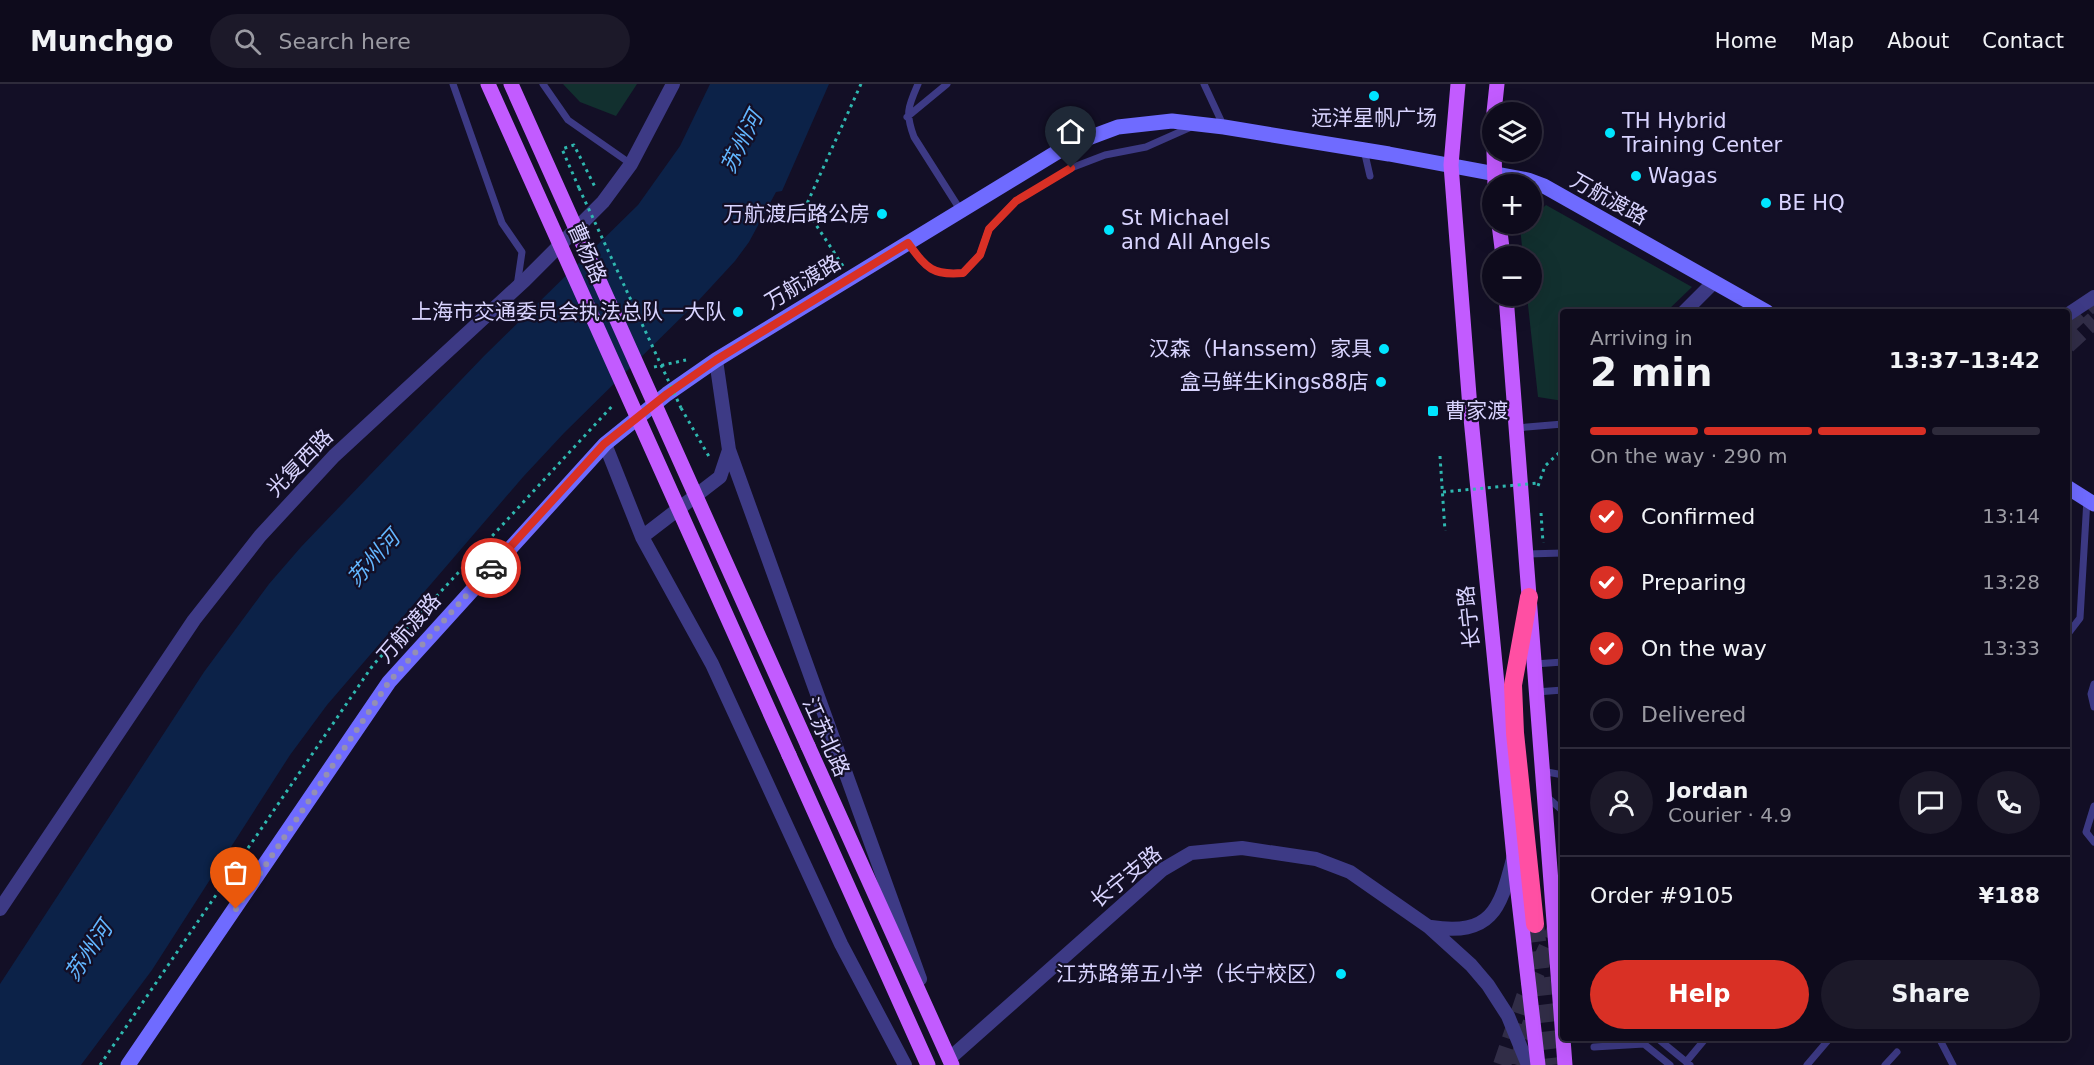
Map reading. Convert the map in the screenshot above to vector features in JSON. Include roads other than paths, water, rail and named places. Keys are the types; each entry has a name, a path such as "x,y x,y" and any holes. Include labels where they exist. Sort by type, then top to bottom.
{"highway":[{"path":"1529,597 1514,685 1515,732 1535,924"}],"main road":[{"name":"曹杨路","path":"488,84 647,439"},
{"name":"曹杨路","path":"511,84 664,425"},
{"name":"长宁路","path":"1458,84 1451,165 1470,408 1514,858 1538,1065"},
{"path":"1495,102 1497,84"},
{"path":"1507,306 1542,771 1560,957"},
{"name":"江苏北路","path":"664,425 950,1062"},
{"name":"江苏北路","path":"647,439 928,1065"},
{"path":"1564,1041 1565,1065"}],"street":[{"name":"光复西路","path":"0,909 194,621 260,536 334,456 517,287 603,202 631,164 673,84"},
{"name":"万航渡路","path":"128,1065 389,682 604,444 667,394 716,360 1066,146 1096,134 1145,123 1199,123 1451,165 1482,175"},
{"name":"万航渡路","path":"1542,186 1762,309"},
{"path":"1687,309 1714,282"},
{"path":"2070,313 2094,297"},
{"path":"716,360 729,450 924,992"},
{"path":"604,444 642,537 712,664 841,944 905,1065"},
{"path":"642,537 720,477 729,450"},
{"path":"2070,489 2090,501"},
{"name":"长宁支路","path":"950,1062 1162,870 1191,853 1242,848 1316,859 1350,872 1429,927 1471,965 1488,985 1508,1016 1528,1065"},
{"path":"1429,927 1450,930 1466,928 1482,922 1493,914 1504,896 1514,858"}],"lane":[{"path":"453,84 502,223 522,252 517,287"},
{"path":"543,84 568,120 631,164"},
{"path":"918,84 907,117 914,137 961,211"},
{"path":"907,117 948,84"},
{"path":"1204,84 1224,127"},
{"path":"908,243 927,268 945,274 963,273 980,255 989,229 1016,201 1071,168 1105,154 1146,147 1199,123"},
{"path":"1364,150 1370,176"},
{"path":"1516,428 1560,426"},
{"path":"2070,631 2080,618 2090,501"},
{"path":"1526,554 1560,553"},
{"path":"1534,664 1560,662"},
{"path":"2094,684 2091,694 2094,707"},
{"path":"1536,692 1560,690"},
{"path":"1542,771 1560,774"},
{"path":"1544,795 1560,808"},
{"path":"2094,806 2086,832 2094,842"},
{"path":"1594,1047 1647,1041 1670,1065"},
{"path":"1662,1041 1688,1063 1705,1041"},
{"path":"1807,1065 1827,1041"},
{"path":"1941,1041 1953,1065"},
{"path":"1885,1065 1897,1052"}],"water":[{"name":"苏州河","path":"710,84 829,84 782,191 776,192 749,242 735,261 699,300 564,433 523,477 327,705 290,755 152,970 81,1065 0,1065 0,984 204,672 269,584 301,547 484,356 638,205 680,146"}],"tunnel":[{"path":"2070,323 2094,301"},
{"path":"2070,342 2094,320"},
{"path":"1502,1065 1525,997 1560,920"},
{"path":"1535,924 1552,1065"},
{"path":"1517,1065 1535,1013"}],"place":[{"name":"远洋星帆广场","path":"1374,96"},
{"name":"TH Hybrid Training Center","path":"1610,133"},
{"name":"Wagas","path":"1636,176"},
{"name":"BE HQ","path":"1766,203"},
{"name":"万航渡后路公房","path":"882,214"},
{"name":"St Michael and All Angels","path":"1109,230"},
{"name":"上海市交通委员会执法总队一大队","path":"738,312"},
{"name":"汉森（Hanssem）家具","path":"1384,349"},
{"name":"盒马鲜生Kings88店","path":"1381,382"},
{"name":"曹家渡","path":"1433,411"},
{"name":"江苏路第五小学（长宁校区）","path":"1341,974"}]}
